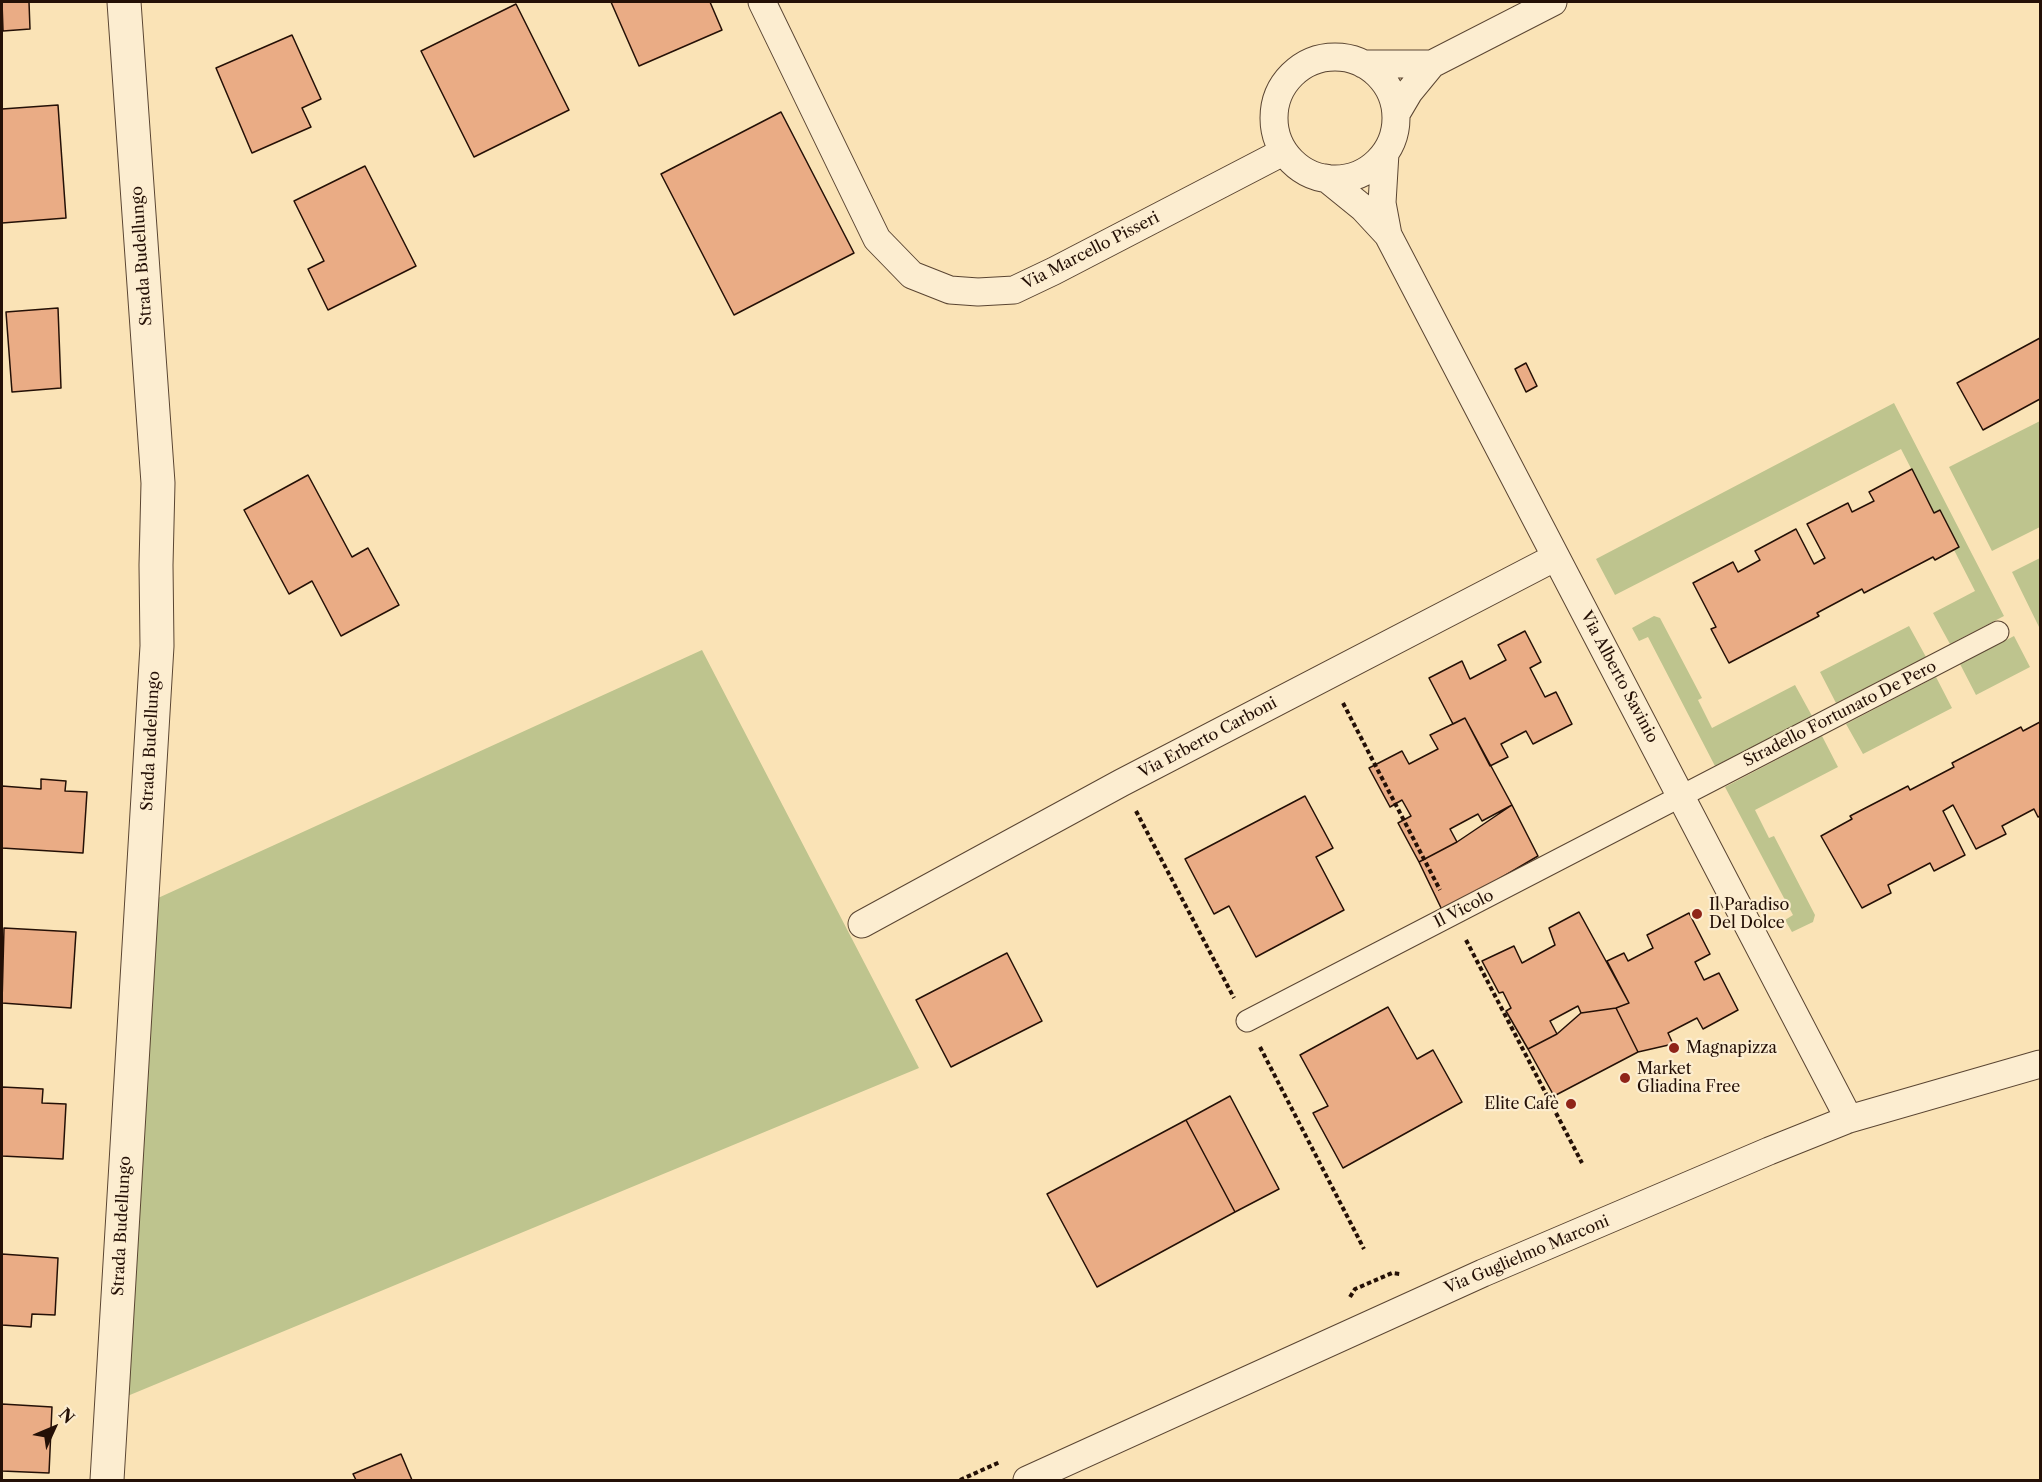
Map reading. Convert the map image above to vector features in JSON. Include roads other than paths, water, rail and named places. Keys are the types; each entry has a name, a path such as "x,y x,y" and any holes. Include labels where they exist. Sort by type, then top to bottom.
{"street":[{"name":"Strada Budellungo","path":"107,1480 157,646 158,483 124,2"},
{"name":"Via Marcello Pisseri","path":"762,2 877,239 912,275 950,290 978,292 1014,290 1283,152"},
{"path":"1396,114 1409,92 1432,64 1553,2"},
{"path":"1343,57 1363,64 1379,76 1390,94 1396,114 1394,134 1385,153 1371,168 1354,177 1334,180 1314,176 1297,166 1283,152 1275,134 1273,114 1277,94 1288,77 1304,65 1323,58 1343,57"},
{"path":"1363,64 1432,64"},
{"path":"1385,153 1382,203 1388,235"},
{"path":"1326,178 1363,208 1388,235"},
{"name":"Via Alberto Savinio","path":"1388,235 1849,1119"},
{"name":"Via Erberto Carboni","path":"862,924 1131,778 1556,557"},
{"name":"Stradello Fortunato De Pero","path":"1681,796 1998,632"},
{"name":"Il Vicolo","path":"1247,1021 1681,796"},
{"name":"Via Guglielmo Marconi","path":"1027,1480 1483,1274 1849,1119 2040,1064"}],"place":[{"name":"Il Paradiso Del Dolce","path":"1697,914"},
{"name":"Magnapizza","path":"1674,1048"},
{"name":"Market Gliadina Free","path":"1625,1078"},
{"name":"Elite Cafè","path":"1571,1104"}]}
